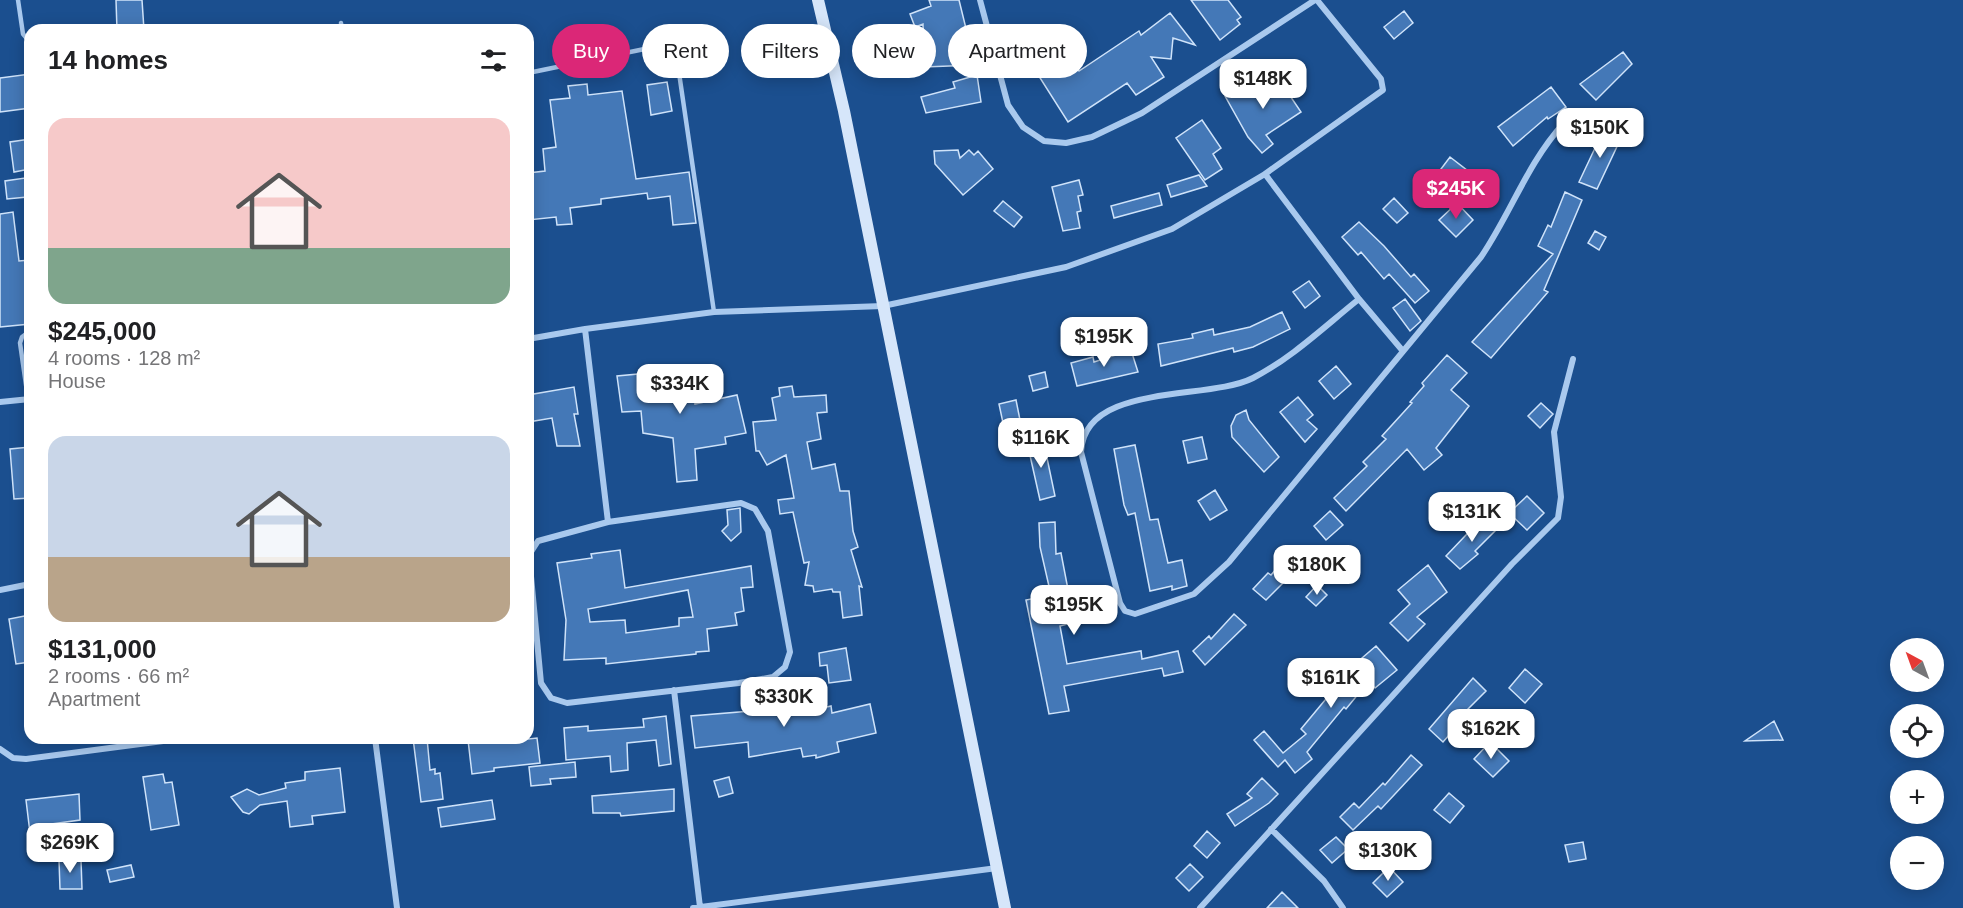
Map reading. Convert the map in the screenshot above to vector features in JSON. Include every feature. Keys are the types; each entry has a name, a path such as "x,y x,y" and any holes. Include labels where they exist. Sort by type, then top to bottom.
{"street":[{"path":"818,0 834,65 1005,908"},
{"path":"534,338 585,328 714,312 883,306 1066,267 1146,241 1173,229 1265,174 1383,90 1381,79 1316,0 1142,113 1092,137 1066,143 1044,141 1023,127 1008,105 980,0"},
{"path":"1359,299 1276,365 1250,379 1225,388 1131,400 1107,412 1088,429 1081,452 1120,603 1125,611 1135,614 1178,601 1209,582 1481,257 1509,212 1527,173 1543,146 1563,124"},
{"path":"1265,174 1359,299 1402,350"},
{"path":"585,328 608,522"},
{"path":"1200,908 1512,564 1558,518 1561,497 1554,432 1573,359"},
{"path":"0,402 24,400"},
{"path":"534,546 548,537 608,522 741,503 755,509 768,531 790,652 785,667 773,677 567,703 551,698 541,683 534,614"},
{"path":"0,590 24,585"},
{"path":"674,690 697,908 997,868"},
{"path":"0,749 14,758 26,759 140,744"},
{"path":"376,744 397,908"},
{"path":"1271,829 1324,882 1343,908"}],"lane":[{"path":"18,0 24,35"},
{"path":"534,72 664,45 672,51 677,59 714,312"},
{"path":"24,334 20,343 24,368"}],"building":[{"path":"116,0 142,0 144,24 117,24"},
{"path":"929,0 959,0 965,24 948,24 948,66 936,67 936,24 914,24 910,14 931,6"},
{"path":"1191,0 1228,0 1241,17 1237,20 1240,24 1220,40"},
{"path":"1404,11 1413,23 1394,39 1384,27"},
{"path":"1170,13 1195,45 1173,38 1171,59 1151,57 1164,77 1136,95 1127,83 1068,122 1040,78 1087,78 1087,66 1139,31 1141,35"},
{"path":"1623,52 1632,64 1596,100 1580,84"},
{"path":"1274,72 1301,112 1266,135 1273,144 1262,153 1248,137 1225,96 1236,89 1241,97"},
{"path":"24,75 24,109 0,112 0,78"},
{"path":"977,78 981,102 926,113 921,97 955,88 953,82"},
{"path":"667,82 672,111 651,115 647,85"},
{"path":"587,84 588,95 622,91 636,179 689,172 696,223 673,225 670,196 648,199 647,193 601,199 601,204 570,208 572,224 557,225 556,217 534,219 534,172 545,171 543,149 556,147 550,100 570,98 568,86"},
{"path":"1551,87 1566,107 1548,119 1547,117 1513,146 1498,127"},
{"path":"1202,120 1221,148 1213,154 1222,169 1205,180 1176,138"},
{"path":"1604,129 1621,138 1597,189 1579,182"},
{"path":"24,140 24,170 14,172 10,142"},
{"path":"958,150 960,158 969,150 974,155 978,151 993,169 963,195 935,164 934,151"},
{"path":"1450,157 1468,171 1452,191 1435,177"},
{"path":"1199,175 1207,186 1171,197 1167,185"},
{"path":"24,178 24,197 7,199 5,181"},
{"path":"1079,180 1083,195 1078,196 1081,211 1077,212 1080,228 1063,231 1052,187"},
{"path":"1565,192 1582,200 1544,290 1548,292 1491,358 1472,342 1553,254 1538,246 1548,225 1551,227"},
{"path":"1159,193 1162,205 1114,218 1111,206"},
{"path":"1394,198 1408,213 1397,223 1383,209"},
{"path":"1003,201 1022,217 1014,227 994,211"},
{"path":"1457,203 1473,220 1456,237 1439,220"},
{"path":"13,212 19,261 24,261 24,325 0,327 0,214"},
{"path":"1359,222 1411,277 1414,274 1429,291 1415,303 1389,274 1384,279 1361,252 1358,255 1342,237"},
{"path":"1595,231 1606,237 1599,250 1588,243"},
{"path":"1309,281 1320,296 1305,308 1293,292"},
{"path":"1405,299 1421,321 1410,331 1393,308"},
{"path":"1282,312 1290,329 1253,347 1234,352 1233,348 1161,366 1158,344 1193,338 1192,334 1213,329 1214,335 1250,327"},
{"path":"1131,350 1138,372 1077,386 1071,363 1093,357 1094,362"},
{"path":"1447,355 1467,373 1451,390 1469,406 1436,448 1442,455 1424,470 1407,449 1346,511 1334,498 1367,466 1363,462 1386,439 1382,436 1412,403 1410,402 1424,386 1422,383"},
{"path":"1336,366 1351,384 1334,399 1319,381"},
{"path":"692,369 695,404 737,395 746,433 725,437 726,444 695,449 697,480 677,482 673,438 643,433 641,411 622,412 617,376"},
{"path":"1045,372 1048,387 1033,391 1029,376"},
{"path":"792,386 794,397 826,395 827,412 817,413 821,439 807,442 812,469 835,464 840,491 849,491 853,531 858,547 851,550 862,587 859,586 862,615 843,618 840,592 833,592 832,589 814,592 813,586 805,585 809,562 804,563 793,512 780,514 778,500 794,498 786,455 767,465 759,451 756,451 753,422 776,420 772,398 780,396 779,388"},
{"path":"574,387 578,414 574,414 580,446 557,446 552,418 534,421 534,394"},
{"path":"1298,397 1313,415 1307,420 1317,429 1305,442 1280,412"},
{"path":"1016,400 1020,420 1003,423 999,404"},
{"path":"1541,403 1553,414 1540,428 1528,416"},
{"path":"1246,410 1249,420 1279,457 1264,472 1232,437 1231,426 1236,415"},
{"path":"1202,437 1207,459 1188,463 1183,441"},
{"path":"1043,439 1055,496 1040,500 1027,442"},
{"path":"1135,445 1150,520 1158,519 1168,563 1182,560 1187,586 1172,590 1172,586 1150,591 1135,513 1128,515 1124,505 1114,449"},
{"path":"24,448 24,498 14,499 10,449"},
{"path":"1215,490 1227,510 1210,520 1198,501"},
{"path":"1527,496 1544,513 1527,530 1509,513"},
{"path":"740,508 741,532 731,541 722,531 728,525 727,510"},
{"path":"1330,511 1343,525 1326,540 1314,526"},
{"path":"1485,515 1498,528 1475,551 1478,554 1460,569 1446,556"},
{"path":"1055,522 1056,554 1061,553 1070,600 1082,599 1084,614 1074,616 1075,622 1060,626 1067,664 1141,651 1142,659 1178,651 1183,672 1164,676 1162,668 1064,686 1069,711 1049,714 1026,600 1051,595 1040,547 1039,523"},
{"path":"1294,548 1307,559 1266,600 1253,589 1268,573 1271,575"},
{"path":"620,550 625,588 751,566 753,587 741,588 744,611 735,613 737,625 707,629 709,651 606,664 606,658 564,660 566,620 557,563 592,558 591,554","holes":["688,590 693,617 679,618 679,626 626,633 625,620 590,622 588,609"]},
{"path":"1428,565 1447,592 1417,617 1425,624 1408,641 1390,623 1410,604 1398,590"},
{"path":"1317,585 1327,595 1316,606 1306,597"},
{"path":"1234,614 1246,625 1205,665 1193,651 1209,636 1211,639"},
{"path":"24,616 24,663 16,664 9,619"},
{"path":"1376,646 1397,670 1375,688 1369,681 1307,752 1312,759 1295,773 1285,760 1278,767 1254,740 1264,731 1283,753 1306,734 1301,729 1355,664"},
{"path":"846,648 851,680 829,683 827,665 820,666 819,653"},
{"path":"1525,669 1542,684 1525,703 1509,688"},
{"path":"1473,678 1486,691 1455,722 1458,725 1443,742 1429,729"},
{"path":"789,692 791,705 796,704 798,714 831,706 832,713 870,704 876,733 837,742 839,752 816,758 816,755 803,757 801,748 749,757 748,742 695,748 691,716 751,711 751,702 777,700 776,693"},
{"path":"666,716 671,764 659,766 656,740 627,743 628,770 611,772 610,756 566,760 564,728 588,726 588,731 644,727 643,719"},
{"path":"1774,721 1783,740 1745,741"},
{"path":"534,738 537,738 540,763 494,768 494,771 472,774 468,744 534,744"},
{"path":"1490,742 1509,761 1493,777 1474,759"},
{"path":"414,744 428,744 430,770 435,769 435,774 440,773 443,799 421,802"},
{"path":"1411,755 1422,765 1381,809 1378,806 1353,830 1340,817 1354,803 1359,808 1383,783 1385,785"},
{"path":"575,762 576,777 550,779 551,784 531,786 529,767"},
{"path":"340,768 345,812 312,816 313,824 290,827 287,801 260,805 249,814 243,812 231,797 247,789 259,795 286,788 285,783 305,780 305,772"},
{"path":"163,774 165,783 172,782 179,825 151,830 143,777"},
{"path":"729,777 733,793 719,797 714,781"},
{"path":"1262,778 1278,794 1269,803 1235,826 1227,814 1252,798 1247,794"},
{"path":"674,789 674,811 621,816 620,813 593,813 592,796"},
{"path":"1449,793 1464,806 1450,823 1434,810"},
{"path":"79,794 80,820 52,824 54,849 40,850 38,832 30,833 26,800"},
{"path":"492,800 495,819 441,827 438,808"},
{"path":"1207,831 1220,843 1207,858 1194,846"},
{"path":"1336,837 1348,849 1332,863 1320,850"},
{"path":"1583,842 1586,859 1569,862 1565,845"},
{"path":"59,860 81,860 82,889 60,889"},
{"path":"1190,864 1203,877 1189,891 1176,878"},
{"path":"131,865 134,877 110,882 107,870"},
{"path":"1389,867 1403,882 1387,897 1373,883"},
{"path":"1282,892 1298,908 1267,908"}]}
